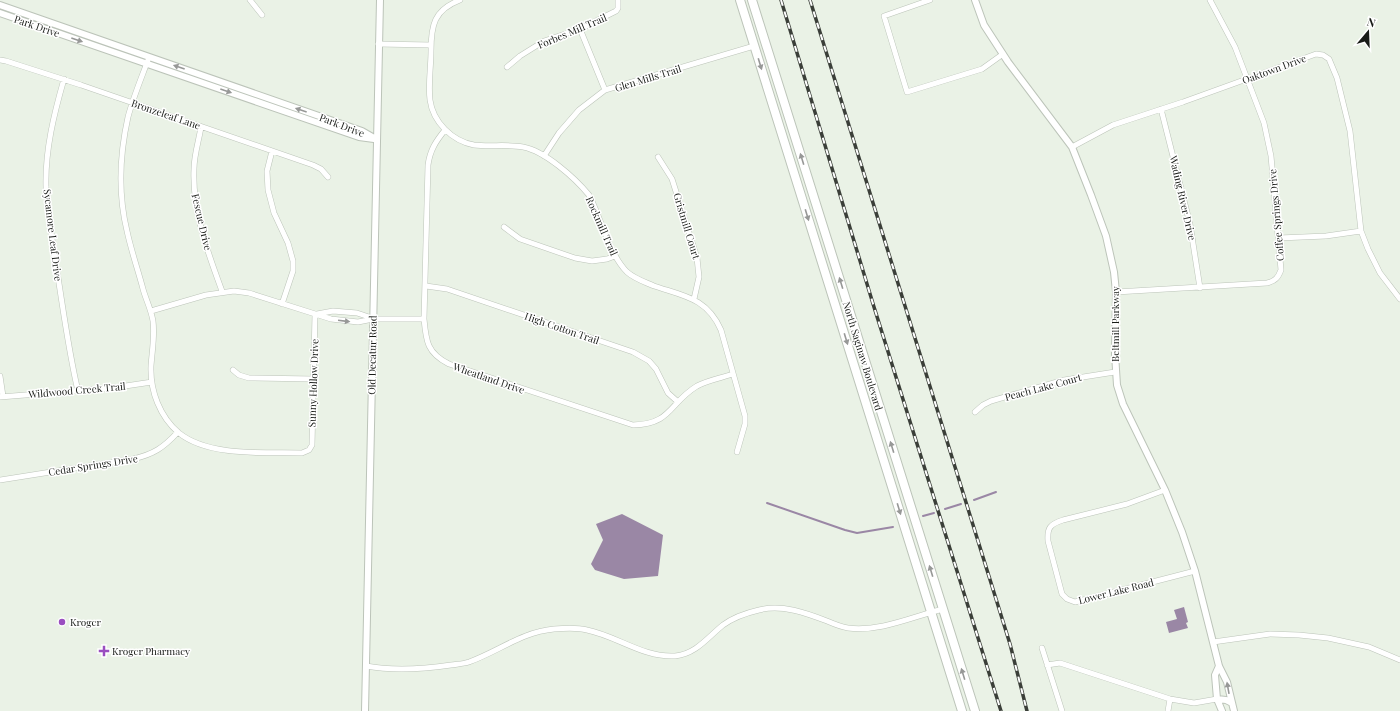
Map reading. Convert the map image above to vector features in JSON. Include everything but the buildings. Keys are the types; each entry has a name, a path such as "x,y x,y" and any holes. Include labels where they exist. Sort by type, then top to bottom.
{"main road":[{"name":"North Saginaw Boulevard","path":"740,0 962,711"},
{"name":"North Saginaw Boulevard","path":"752,0 975,711"}],"street":[{"path":"250,0 262,15"},
{"name":"Old Decatur Road","path":"365,711 380,0"},
{"name":"Forbes Mill Trail","path":"507,67 520,56 544,41 580,29 616,11 618,8 618,0"},
{"path":"930,0 884,16 907,92 982,69 1003,54"},
{"name":"Beltmill Parkway","path":"975,0 984,25 1003,54 1072,147 1106,236 1114,272 1116,292 1115,372 1117,385 1123,404 1165,490 1182,532 1195,571 1219,666 1227,682 1234,711"},
{"name":"Coffee Springs Drive","path":"1116,292 1200,288 1273,282 1278,277 1281,270 1271,156 1264,123 1235,47 1210,0"},
{"name":"Rockmill Trail","path":"458,1 441,11 437,15 432,27 430,100 437,119 445,130 474,145 524,147 544,156 560,168 589,195 615,256 628,273 636,279 694,299 703,304 717,320 721,330 745,416 745,424 737,452"},
{"name":"Park Drive","path":"0,5 362,131 376,140"},
{"name":"Park Drive","path":"0,13 359,137 376,140"},
{"path":"580,29 605,90"},
{"path":"378,44 431,45"},
{"name":"Glen Mills Trail","path":"544,156 559,133 579,110 605,90 754,46"},
{"name":"Oaktown Drive","path":"1072,147 1113,125 1316,54 1323,55 1329,59 1337,78 1350,131 1361,231 1368,250 1380,273 1400,299"},
{"path":"149,57 128,118 122,155 121,192 126,230 143,290 151,311 153,330 151,366 155,396 160,409 167,420 178,432"},
{"name":"Bronzeleaf Lane","path":"0,60 64,79 313,165 321,169 328,176"},
{"name":"Sycamore Leaf Drive","path":"64,79 55,112 48,148 46,186 72,366 78,391"},
{"name":"Wading River Drive","path":"1161,109 1190,224 1200,288"},
{"name":"Fescue Drive","path":"201,127 194,168 195,200 203,234 222,291"},
{"name":"Wheatland Drive","path":"445,130 431,150 428,165 424,319 425,336 430,349 440,360 623,423 638,425 654,422 664,417 688,392 698,385 733,374"},
{"path":"272,151 267,171 268,190 274,213 288,243 293,262 293,271 282,304"},
{"name":"Gristmill Court","path":"658,156 672,179 697,258 700,277 694,299"},
{"path":"504,227 520,239 575,258 592,261 607,259 615,256"},
{"path":"1279,238 1326,236 1361,231"},
{"name":"High Cotton Trail","path":"426,286 447,289 633,352 649,361 656,369 668,393 678,402"},
{"path":"151,311 222,291 234,291 250,292 282,304 331,319 358,322 373,319 424,319"},
{"path":"315,314 333,312 357,313 373,319"},
{"name":"Sunny Hollow Drive","path":"178,432 189,440 202,446 218,450 302,453 309,450 312,445 315,314"},
{"path":"233,370 239,375 249,378 313,379"},
{"name":"Peach Lake Court","path":"975,412 983,405 991,401 1042,386 1064,380 1115,372"},
{"path":"0,376 1,396"},
{"name":"Wildwood Creek Trail","path":"1,396 112,388 152,382"},
{"name":"Cedar Springs Drive","path":"0,480 146,456 167,444 178,432"},
{"name":"Lower Lake Road","path":"1165,490 1127,504 1063,520 1054,523 1050,527 1048,541 1062,594 1067,599 1075,602 1195,571"},
{"path":"366,666 390,669 438,667 467,662 493,652 518,638 538,631 576,628 589,630 654,654 675,656 694,650 724,625 741,614 762,609 781,608 797,611 846,628 861,629 885,626 942,609"},
{"path":"1213,642 1270,634 1299,635 1328,638 1369,647 1400,660"},
{"path":"1042,648 1062,711"},
{"path":"1047,665 1060,663 1170,699 1194,702 1217,699 1226,700 1232,703"},
{"name":"Beltmill Parkway","path":"1219,666 1215,675 1217,699 1222,711"},
{"path":"1168,711 1170,699"}],"shaded area":[{"path":"622,514 663,535 658,576 624,579 595,570 591,564 603,540 596,524"},
{"path":"1184,607 1188,628 1169,633 1166,622 1177,619 1174,610"}],"waterway":[{"path":"974,500 996,492"},
{"path":"767,503 857,533 893,527"},
{"path":"945,509 961,504"},
{"path":"923,516 934,513"}],"railway":[{"path":"781,0 874,307 1001,711"},
{"path":"810,0 1010,644 1027,711"}],"place":[{"name":"Kroger","path":"62,622"},
{"name":"Kroger Pharmacy","path":"104,651"}]}
